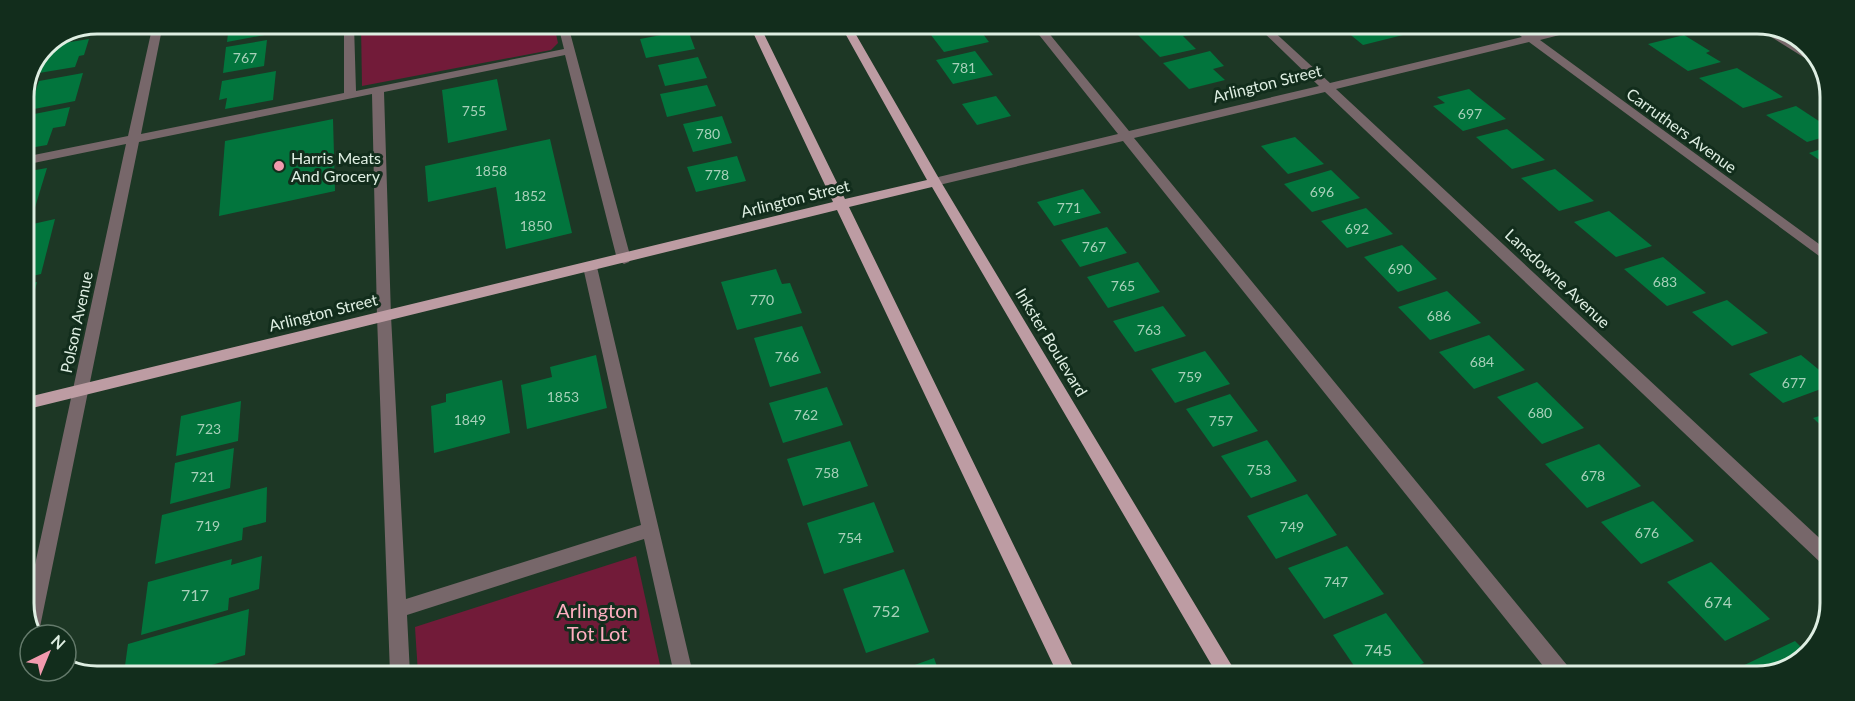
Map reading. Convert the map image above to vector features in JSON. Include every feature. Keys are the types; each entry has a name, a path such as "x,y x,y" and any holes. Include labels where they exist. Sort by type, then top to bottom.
{"main road":[{"path":"759,34 1064,666"},
{"name":"Inkster Boulevard","path":"851,34 935,182 1223,666"},
{"name":"Arlington Street","path":"35,402 935,182"}],"street":[{"name":"Polson Avenue","path":"35,607 156,34"},
{"path":"350,34 350,96"},
{"path":"565,34 624,259"},
{"path":"1043,34 1556,666"},
{"name":"Lansdowne Avenue","path":"1271,34 1329,86 1820,550"},
{"name":"Carruthers Avenue","path":"1524,34 1820,252"},
{"name":"Arlington Street","path":"935,182 1547,34"},
{"path":"1780,39 1798,49"},
{"path":"34,159 570,51"},
{"path":"378,90 384,316 400,666"},
{"path":"590,267 682,666"},
{"path":"398,610 650,530"}],"green space":[{"path":"361,34 556,34 558,43 551,50 362,86"},
{"name":"Arlington Tot Lot","path":"636,556 660,666 417,666 415,627"}],"building":[{"path":"228,34 270,34 227,42"},
{"path":"667,34 689,34 695,49 646,58 640,39"},
{"path":"983,34 989,42 944,52 931,35"},
{"path":"1137,34 1191,35 1183,36 1196,49 1160,57"},
{"path":"1350,34 1403,35 1363,45"},
{"path":"1684,35 1710,51 1706,53 1721,62 1688,71 1648,44"},
{"path":"89,39 84,55 79,56 75,67 40,73 53,53 68,42"},
{"path":"267,40 264,66 223,73 226,47"},
{"path":"975,51 993,75 953,84 936,60"},
{"path":"1210,51 1224,66 1213,69 1225,80 1189,89 1163,63"},
{"path":"698,57 707,78 665,86 658,65"},
{"path":"1737,68 1783,97 1743,108 1699,78"},
{"path":"276,71 273,100 225,109 227,98 219,100 222,81"},
{"path":"83,73 75,101 34,109 35,93 39,81"},
{"path":"497,79 507,130 448,143 442,90"},
{"path":"707,85 716,106 667,117 660,94"},
{"path":"1469,89 1506,119 1463,131 1433,106 1445,103 1437,97"},
{"path":"996,96 1011,116 977,125 962,104"},
{"path":"1796,106 1820,122 1820,138 1807,142 1766,115"},
{"path":"70,107 65,126 53,128 47,145 34,147 34,114"},
{"path":"722,116 732,143 693,152 683,124"},
{"name":"Harris Meats And Grocery","path":"333,119 335,191 219,216 225,141"},
{"path":"1507,129 1545,160 1512,169 1476,137"},
{"path":"1295,137 1324,164 1288,174 1261,146"},
{"path":"550,139 572,233 506,249 496,187 428,202 425,166"},
{"path":"1820,149 1820,160 1809,153"},
{"path":"737,156 746,181 696,192 687,167"},
{"path":"47,168 34,210 34,170"},
{"path":"1555,169 1594,201 1559,211 1521,178"},
{"path":"1331,170 1360,198 1312,212 1284,184"},
{"path":"1083,189 1101,213 1054,226 1037,202"},
{"path":"1366,208 1393,234 1347,248 1321,221"},
{"path":"1609,211 1652,246 1616,257 1574,222"},
{"path":"55,219 41,274 34,276 34,224"},
{"path":"1107,227 1127,253 1080,267 1061,240"},
{"path":"1402,245 1437,279 1398,292 1364,257"},
{"path":"1663,257 1706,293 1667,306 1624,269"},
{"path":"1138,262 1160,292 1108,308 1087,277"},
{"path":"776,269 782,284 790,283 802,313 737,330 721,282"},
{"path":"1447,291 1481,323 1430,340 1398,307"},
{"path":"1727,300 1768,333 1732,346 1692,312"},
{"path":"1163,306 1186,336 1135,352 1113,321"},
{"path":"802,326 821,373 770,387 754,338"},
{"path":"1489,335 1525,370 1474,389 1439,352"},
{"path":"1205,351 1230,384 1175,403 1151,369"},
{"path":"596,355 607,408 527,429 521,385 552,377 550,367"},
{"path":"1801,355 1820,371 1820,389 1783,403 1749,374"},
{"path":"502,380 510,433 434,453 431,406 446,402 446,394"},
{"path":"1537,382 1584,428 1542,444 1497,397"},
{"path":"827,387 843,425 783,443 769,403"},
{"path":"1230,394 1258,431 1213,447 1186,409"},
{"path":"241,401 238,441 176,456 181,416"},
{"path":"1820,416 1820,425 1813,418"},
{"path":"1267,440 1297,481 1251,498 1221,456"},
{"path":"850,441 868,486 803,506 787,459"},
{"path":"1599,444 1641,486 1587,508 1545,464"},
{"path":"234,448 230,488 170,504 175,463"},
{"path":"267,487 266,522 243,528 242,540 155,564 162,515"},
{"path":"1307,494 1337,535 1276,559 1247,516"},
{"path":"1653,501 1694,541 1641,564 1601,522"},
{"path":"874,502 894,552 824,574 807,523"},
{"path":"1347,546 1384,594 1324,619 1288,568"},
{"path":"262,556 259,589 229,598 228,610 141,635 148,582 232,559 231,565"},
{"path":"1711,562 1770,619 1725,641 1667,582"},
{"path":"904,569 929,632 866,653 843,589"},
{"path":"249,609 245,655 208,666 125,666 128,644"},
{"path":"1386,613 1424,663 1417,666 1354,666 1333,635"},
{"path":"1795,641 1802,648 1785,660 1774,664 1742,666"},
{"path":"934,658 937,666 912,666"}],"place":[{"name":"Harris Meats And Grocery","path":"279,166"}]}
